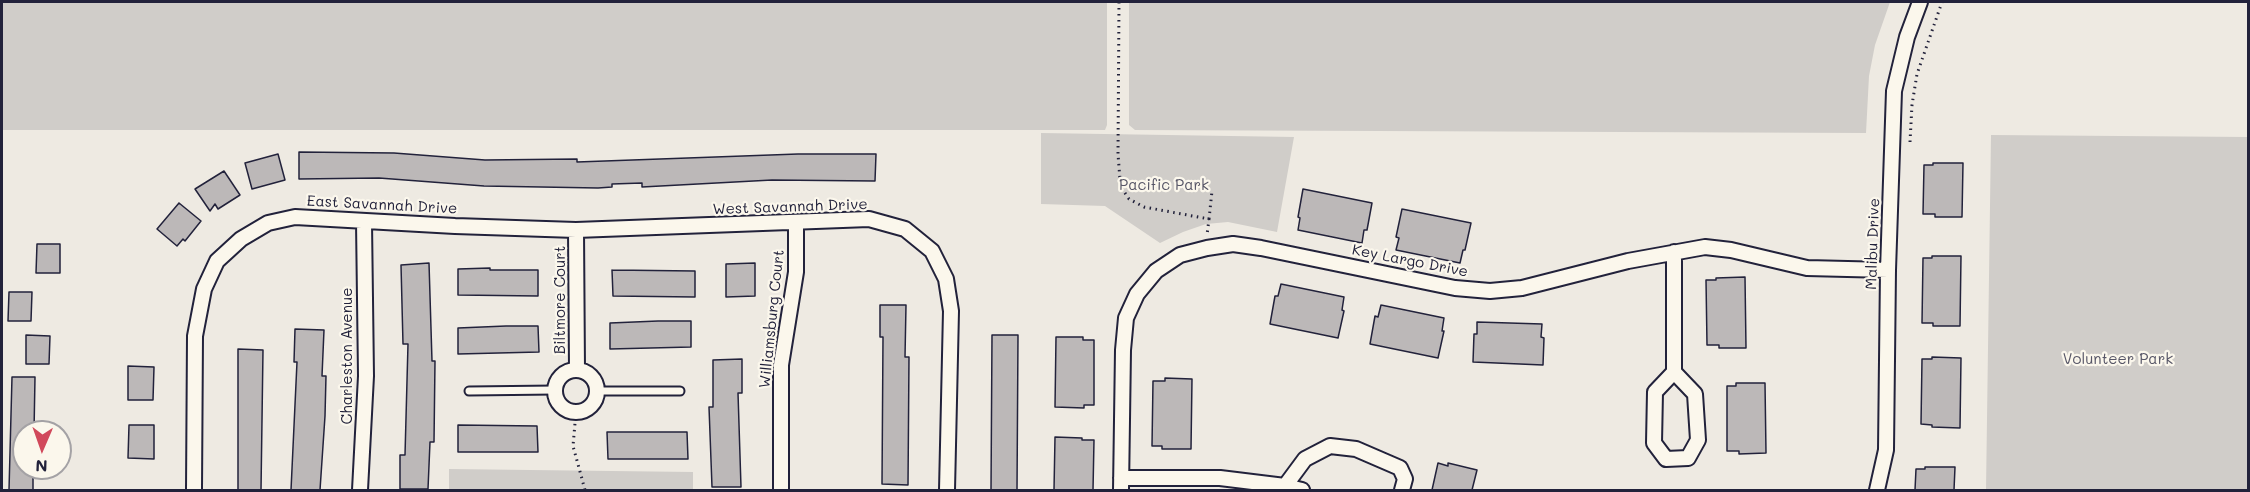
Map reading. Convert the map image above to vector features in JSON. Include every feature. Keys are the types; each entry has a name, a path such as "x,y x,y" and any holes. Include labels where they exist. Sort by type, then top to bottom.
{"street":[{"name":"Malibu Drive","path":"1876,490 1886,450 1888,270 1894,92 1907,37 1920,2"},
{"name":"East Savannah Drive","path":"194,490 195,336 204,290 217,261 241,239 268,223 295,217 364,222 576,230"},
{"name":"West Savannah Drive","path":"576,230 869,219 906,229 932,251 946,279 951,311 947,490"},
{"name":"Charleston Avenue","path":"360,490 366,376 364,222"},
{"name":"Williamsburg Court","path":"781,490 781,365 796,272 796,222"},
{"name":"Biltmore Court","path":"576,230 577,370"},
{"name":"Key Largo Drive","path":"1121,484 1123,350 1126,318 1137,294 1156,271 1180,255 1233,244 1455,288 1490,291 1522,288 1628,261 1705,247 1731,250 1807,268 1888,270"},
{"path":"1674,252 1674,372 1655,392 1654,443 1666,459 1688,458 1698,440 1695,393 1674,372"},
{"name":"Biltmore Court","path":"555,390 561,376 568,371 577,370 585,371 591,376 596,383 597,391"},
{"path":"555,390 556,398 561,406 576,412 591,406 596,400 597,391"},
{"path":"1286,486 1305,459 1330,446 1356,448 1400,468 1405,479 1402,490"},
{"path":"1121,484 1220,478 1302,490"}],"lane":[{"path":"469,391 555,390"},
{"path":"597,391 680,391"}],"path":[{"path":"1119,2 1118,154 1123,190 1129,199 1144,207 1209,219"},
{"path":"1910,142 1917,74 1942,2"},
{"path":"1206,248 1212,192"},
{"path":"576,412 573,446 585,490"}],"green space":[{"path":"2,2 1107,2 1107,125 1105,130 2,130"},
{"path":"1129,2 1890,2 1875,45 1869,76 1866,133 1135,130 1129,125"},
{"name":"Pacific Park","path":"1041,133 1294,137 1277,232 1228,222 1206,224 1160,243 1105,206 1041,204"},
{"name":"Volunteer Park","path":"1991,135 2248,137 2248,490 1986,490"},
{"path":"449,469 693,472 693,490 449,490"}],"building":[{"path":"299,152 394,153 485,160 577,159 577,162 798,154 876,154 875,181 772,180 642,187 642,183 612,184 612,187 598,188 484,186 379,178 299,179"},
{"path":"278,154 285,180 252,189 245,163"},
{"path":"1933,163 1963,163 1962,217 1935,217 1935,214 1923,214 1924,165 1933,165"},
{"path":"224,171 240,195 218,209 215,204 210,211 195,189"},
{"path":"1303,189 1372,203 1362,243 1298,230"},
{"path":"179,203 201,221 185,241 183,239 177,246 157,229"},
{"path":"1402,209 1471,223 1460,263 1396,250 1399,238 1396,237"},
{"path":"37,244 60,244 60,273 36,273"},
{"path":"1932,256 1961,256 1960,326 1933,326 1933,323 1922,323 1923,258 1932,258"},
{"path":"429,263 432,361 435,361 434,442 430,442 428,489 400,489 400,455 405,455 408,344 403,344 401,265"},
{"path":"755,263 755,296 726,297 726,264"},
{"path":"490,268 490,270 538,270 538,296 458,295 458,269"},
{"path":"612,270 695,271 695,297 613,296"},
{"path":"1745,277 1746,348 1719,348 1719,345 1707,345 1706,280"},
{"path":"1281,284 1344,297 1342,310 1344,311 1338,338 1270,324 1275,296 1278,296"},
{"path":"9,292 32,292 31,321 8,321"},
{"path":"880,305 906,305 905,357 909,357 908,485 882,484 883,337 880,337"},
{"path":"1381,305 1444,318 1442,331 1444,331 1438,358 1370,344 1375,316 1378,317"},
{"path":"691,321 691,347 610,349 610,323"},
{"path":"1477,322 1542,324 1543,365 1473,362"},
{"path":"538,326 539,352 458,354 458,328"},
{"path":"295,329 324,330 322,376 326,376 325,416 320,490 291,490 297,362 294,362"},
{"path":"26,335 50,336 49,364 26,364"},
{"path":"992,335 1018,335 1017,490 991,490"},
{"path":"1056,337 1083,337 1083,340 1094,340 1094,405 1084,405 1084,408 1055,407"},
{"path":"238,349 263,350 261,490 238,490"},
{"path":"1932,357 1961,358 1960,428 1932,427 1932,425 1921,424 1922,359 1932,359"},
{"path":"742,359 742,393 738,393 741,487 712,487 709,407 713,407 713,360"},
{"path":"128,366 154,367 153,400 128,400"},
{"path":"12,377 35,377 34,420 12,420 12,480 33,480 33,490 9,490"},
{"path":"1165,378 1192,379 1191,449 1162,449 1162,446 1152,446 1153,381 1165,381"},
{"path":"1736,383 1765,383 1766,453 1739,454 1739,451 1727,451 1727,386 1736,386"},
{"path":"129,425 154,425 154,459 128,458"},
{"path":"458,425 537,426 538,452 458,452"},
{"path":"607,432 687,432 688,459 608,459"},
{"path":"1055,437 1094,440 1093,490 1054,490"},
{"path":"1438,463 1477,470 1472,490 1432,490"},
{"path":"1925,467 1955,467 1954,490 1915,490 1916,469 1925,469"}]}
